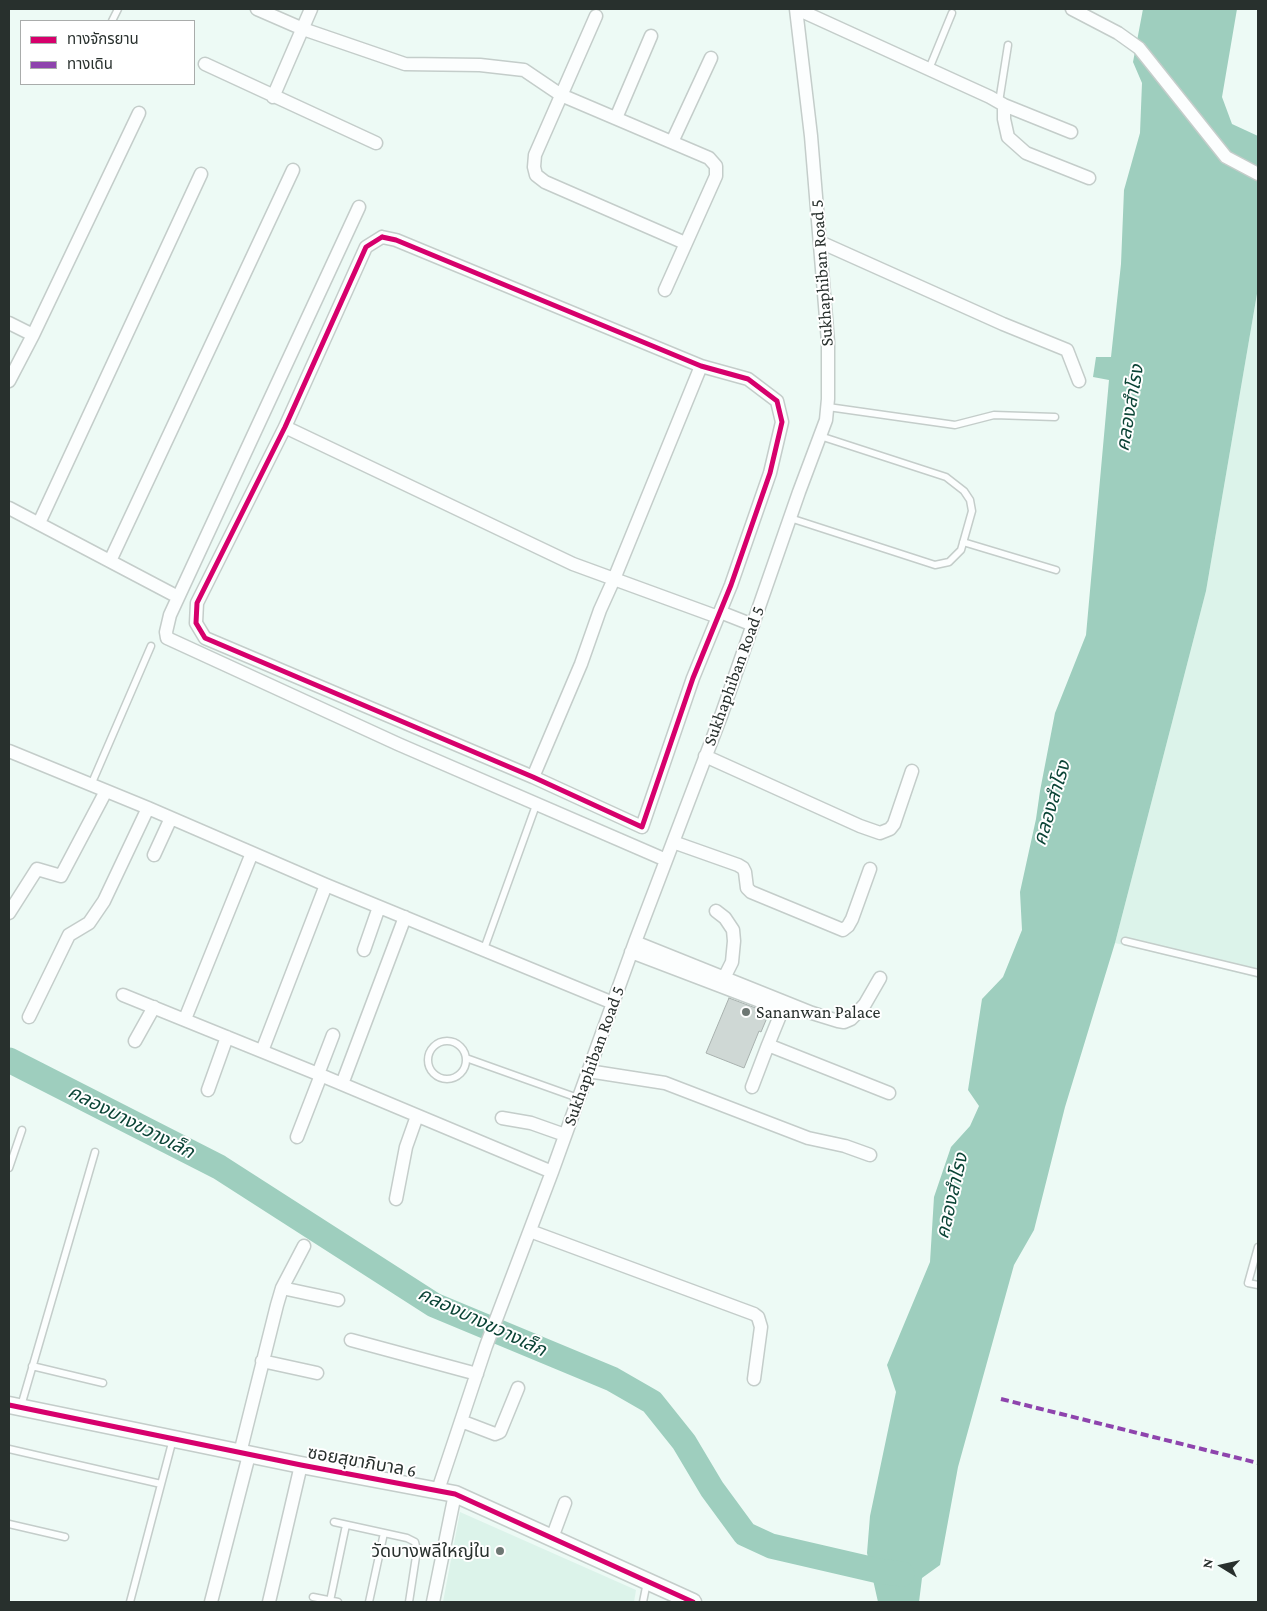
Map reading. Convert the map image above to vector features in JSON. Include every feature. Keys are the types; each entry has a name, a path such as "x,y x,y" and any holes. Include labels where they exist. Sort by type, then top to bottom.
{"street":[{"path":"257,9 303,29 405,64 480,65 524,70 560,95 709,158 716,166 716,176 665,290"},
{"path":"273,97 311,9"},
{"path":"797,9 969,86 1002,104 1071,132"},
{"name":"Sukhaphiban Road 5","path":"438,1490 486,1346 705,756 826,420 828,407 828,342 811,136 797,9"},
{"path":"1072,9 1118,33 1139,48 1226,157 1258,174"},
{"path":"596,16 535,155 534,167 536,175 545,182 685,243"},
{"path":"616,118 651,36"},
{"path":"672,142 711,58"},
{"path":"205,64 376,143"},
{"path":"1002,104 1008,137 1026,153 1089,178"},
{"path":"9,381 33,335 139,113"},
{"path":"110,561 293,170"},
{"path":"39,523 201,174"},
{"path":"359,207 178,597 170,615 166,632 167,638 398,744 666,860"},
{"path":"382,237 396,240 701,366 748,379 776,401 782,422 770,473 719,615 693,678 642,827 533,777 205,638 196,623 197,603 285,427 366,247 382,237"},
{"path":"820,242 1003,324 1067,350 1079,381"},
{"path":"9,323 33,335"},
{"path":"533,777 581,664 600,610 701,366"},
{"path":"285,427 573,564 753,625"},
{"path":"9,508 178,597"},
{"path":"9,751 405,918 484,948 613,1002"},
{"path":"705,756 860,826 880,833 890,829 894,824 912,771"},
{"path":"9,913 37,869 61,876 106,791"},
{"path":"29,1017 69,935 89,923 104,901 148,808"},
{"path":"154,854 171,818"},
{"path":"673,842 738,864 745,872 747,888 751,892 843,930 852,919 870,869"},
{"path":"185,1019 252,853"},
{"path":"262,1051 326,885"},
{"path":"364,950 379,907"},
{"path":"716,912 725,918 733,930 734,936 733,957 724,978"},
{"path":"342,1084 405,918"},
{"path":"633,947 724,978 827,1019 844,1022 851,1019 865,1004 880,978"},
{"path":"633,947 781,1010 752,1087"},
{"path":"123,995 552,1172"},
{"path":"135,1041 154,1007"},
{"path":"298,1137 333,1035"},
{"path":"208,1090 227,1037"},
{"path":"768,1045 889,1093"},
{"path":"588,1071 665,1083 808,1138 845,1146 870,1155"},
{"path":"396,1200 406,1147 417,1116"},
{"path":"502,1118 531,1123 565,1135"},
{"path":"530,1231 754,1314 758,1317 761,1326 754,1380"},
{"path":"211,1602 244,1454 262,1361 282,1288 304,1246"},
{"path":"282,1288 338,1300"},
{"path":"351,1340 477,1374"},
{"path":"262,1361 317,1373"},
{"path":"461,1421 495,1434 500,1432 518,1388"},
{"name":"ซอยสุขาภิบาล 6","path":"15,1406 244,1454 455,1494 693,1602"},
{"path":"269,1602 301,1465"},
{"path":"433,1602 455,1494"},
{"path":"552,1538 565,1503"}],"lane":[{"path":"930,69 952,13"},
{"path":"1002,104 1008,45"},
{"path":"828,407 955,425 994,415 1055,417"},
{"path":"790,518 935,564 949,562 961,550 972,511 970,500 964,491 946,477 820,436"},
{"path":"963,542 1056,570"},
{"path":"91,785 150,646"},
{"path":"484,948 535,808"},
{"path":"1125,941 1258,973"},
{"path":"449,1040 457,1043 464,1049 466,1058 461,1074 445,1079 436,1076 430,1070 428,1053 433,1046 441,1041 449,1040"},
{"path":"466,1058 578,1098"},
{"path":"9,1168 22,1130"},
{"path":"15,1406 32,1366 95,1152"},
{"path":"1258,1247 1248,1283 1258,1285"},
{"path":"32,1366 103,1384"},
{"path":"130,1602 173,1439"},
{"path":"9,1449 161,1484"},
{"path":"334,1522 407,1538 415,1542 417,1550 409,1602"},
{"path":"9,1524 65,1536"},
{"path":"330,1601 346,1525"},
{"path":"370,1602 384,1533"},
{"path":"643,1602 647,1581"},
{"path":"313,1596 338,1602"}],"shaded area":[{"path":"1258,288 1258,978 1115,943 1206,591"},
{"name":"วัดบางพลีใหญ่ใน","path":"460,1512 636,1590 634,1602 443,1602"}],"water":[{"name":"คลองสำโรง","path":"1143,9 1237,9 1222,97 1232,124 1258,136 1258,288 1206,591 1115,943 1065,1107 1034,1230 1014,1265 958,1467 940,1565 922,1578 919,1602 878,1602 867,1553 870,1516 896,1392 887,1365 930,1262 934,1197 951,1147 970,1126 979,1106 968,1090 982,999 1003,977 1022,930 1020,892 1036,819 1055,713 1086,635 1109,380 1093,377 1096,357 1111,357 1121,264 1124,190 1140,133 1142,83 1133,62"}],"building":[{"path":"729,998 769,1013 761,1032 759,1031 744,1068 706,1053"}],"waterway":[{"name":"คลองบางขวางเล็ก","path":"9,1060 219,1167 434,1305 612,1379 652,1402 684,1442 712,1489 745,1534 771,1546 879,1571 902,1574"}],"marked path":[{"path":"1001,1399 1258,1463"}],"cycle path":[{"path":"382,237 396,240 701,366 748,379 777,401 782,422 770,473 731,585 693,678 642,827 533,777 205,638 196,623 197,603 285,427 366,247 382,237"},
{"path":"9,1405 301,1465 455,1494 693,1602"}],"place":[{"name":"Sananwan Palace","path":"746,1012"},
{"name":"วัดบางพลีใหญ่ใน","path":"500,1551"}]}
